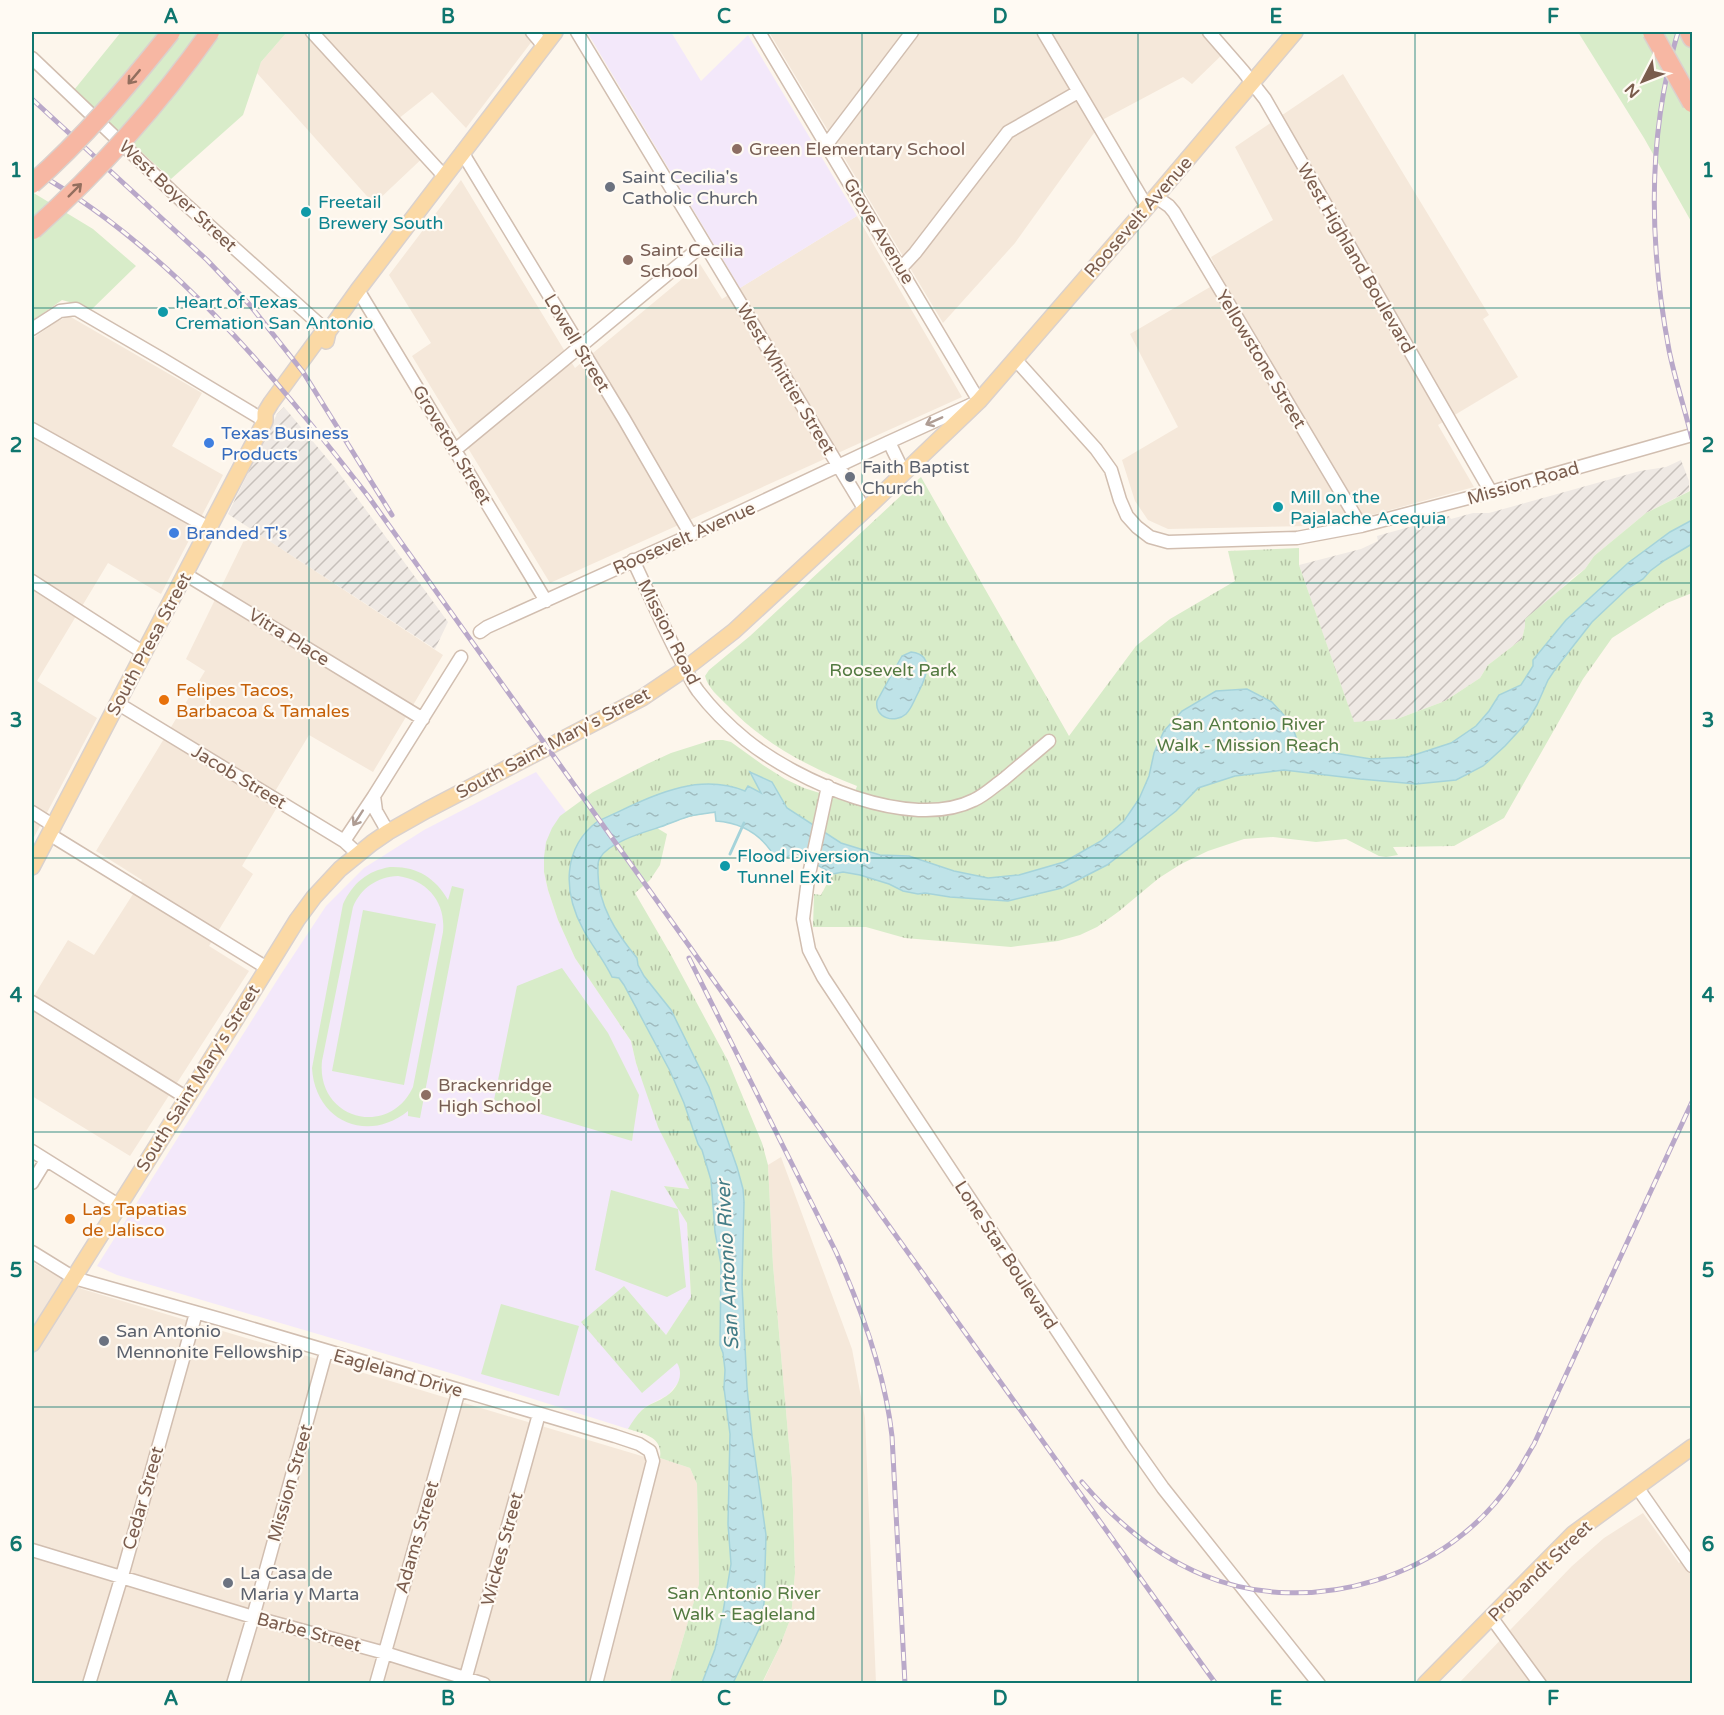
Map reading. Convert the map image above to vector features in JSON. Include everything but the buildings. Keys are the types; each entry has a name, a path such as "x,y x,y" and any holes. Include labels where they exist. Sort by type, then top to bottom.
{"highway":[{"path":"32,184 85,133 171,32"},
{"path":"32,231 113,151 156,102 210,32"},
{"path":"1652,32 1692,103"},
{"path":"1689,32 1692,38"}],"main road":[{"name":"South Presa Street","path":"32,867 265,421 265,413 276,394 320,336 328,332 555,32"},
{"name":"Roosevelt Avenue","path":"685,669 734,631 979,401 1295,32"},
{"name":"South Saint Mary's Street","path":"32,1344 267,968 314,897 340,869 388,832 634,702 685,669"},
{"name":"Probandt Street","path":"1425,1683 1574,1534 1692,1447"}],"street":[{"path":"312,32 444,176"},
{"path":"532,32 544,46"},
{"name":"West Whittier Street","path":"577,32 865,510"},
{"name":"Grove Avenue","path":"759,32 979,401"},
{"path":"827,144 912,32"},
{"name":"West Highland Boulevard","path":"1209,32 1265,99 1491,492"},
{"name":"Yellowstone Street","path":"1044,33 1078,92 1151,202 1169,206 1174,212 1361,526"},
{"name":"West Boyer Street","path":"32,58 183,202 328,332"},
{"path":"901,267 915,253 1008,132 1078,92"},
{"name":"Lowell Street","path":"462,152 691,535"},
{"path":"455,450 704,244"},
{"name":"Groveton Street","path":"358,290 546,601"},
{"path":"32,329 60,311 76,309 265,421"},
{"name":"Mission Road","path":"1015,359 1096,448 1111,470 1127,516 1150,537 1168,542 1310,537 1491,492 1692,435"},
{"name":"Roosevelt Avenue","path":"480,632 979,401"},
{"path":"32,429 209,528"},
{"path":"889,442 904,472"},
{"name":"Mission Road","path":"633,560 685,669 699,692 747,740 800,774 876,804 907,810 936,810 959,806 975,800 988,792 1049,741"},
{"name":"Vitra Place","path":"186,573 423,719"},
{"path":"32,581 144,653"},
{"path":"344,840 461,657"},
{"name":"Jacob Street","path":"117,703 344,840 358,854"},
{"name":"Lone Star Boulevard","path":"828,786 808,879 803,919 809,950 823,977 1138,1453 1163,1488 1319,1683"},
{"path":"374,796 376,811 388,832"},
{"path":"32,812 51,830 267,968"},
{"path":"32,1002 187,1098"},
{"path":"32,1151 120,1206"},
{"path":"32,1183 46,1160"},
{"name":"Eagleland Drive","path":"32,1252 74,1278 639,1444 650,1451 652,1461 596,1683"},
{"name":"Cedar Street","path":"89,1683 196,1313"},
{"name":"Mission Street","path":"232,1683 253,1617 326,1352"},
{"name":"Adams Street","path":"376,1683 459,1390"},
{"name":"Wickes Street","path":"465,1681 539,1414"},
{"path":"1637,1487 1692,1566"},
{"name":"Barbe Street","path":"32,1550 253,1617 385,1653 465,1681 484,1683"},
{"path":"1491,1617 1540,1683"}],"shaded area":[{"path":"287,32 539,32 466,128 432,92 398,119 430,151 374,204 256,72 261,62"},
{"name":"Green Elementary School","path":"587,32 671,32 701,81 748,35 857,216 740,288"},
{"path":"769,32 1224,32 1221,35 1231,46 1192,84 1183,77 1104,119 1015,243 943,323"},
{"path":"1343,74 1489,315 1483,319 1518,377 1438,425 1474,487 1368,516 1309,526 1168,529 1148,520 1135,501 1122,460 1178,427 1130,334 1222,280 1211,257 1273,220 1235,147"},
{"path":"461,180 575,368 700,264 722,299 857,216 962,397 550,583 412,356 431,343 389,275"},
{"path":"69,316 202,393 172,446 223,475 161,594 108,563 37,681 97,718 32,841 32,339"},
{"path":"284,407 336,469 448,622 435,649 228,514 277,414"},
{"path":"1681,460 1689,481 1689,491 1646,513 1594,556 1585,569 1571,579 1525,626 1522,639 1488,665 1480,678 1445,701 1397,719 1354,723 1299,565 1361,549 1378,541 1377,536 1449,516 1451,519 1473,513 1489,513 1640,471 1666,467"},
{"path":"250,528 443,655 373,772 309,735 268,803 276,809 242,866 253,874 209,946 249,971 130,1156 32,1096 32,999 68,940 94,955 142,880 96,851 205,671 186,659"},
{"name":"Brackenridge High School","path":"536,772 566,812 560,816 544,872 558,920 575,958 631,1041 636,1063 674,1159 689,1189 665,1186 687,1223 691,1298 666,1335 680,1367 680,1378 668,1395 645,1407 628,1429 457,1375 117,1275 97,1266 326,906 364,868 424,830"},
{"path":"781,1157 852,1349 865,1418 876,1683 762,1684 791,1617 795,1573 792,1478 773,1265 768,1165"},
{"path":"32,1262 82,1289 645,1457 660,1458 690,1468 697,1484 699,1584 670,1683 32,1683"},
{"path":"1643,1513 1679,1563 1692,1553 1692,1683 1458,1684 1572,1566 1604,1538"}],"green space":[{"path":"121,32 287,32 261,62 243,115 171,179 74,90"},
{"path":"1578,32 1692,32 1692,223 1644,138"},
{"path":"32,192 93,229 136,266 90,311 84,306 62,300 32,321"},
{"name":"San Antonio River Walk - Mission Reach","path":"921,477 1069,736 1136,646 1170,619 1235,581 1228,551 1299,548 1299,565 1354,722 1397,719 1445,701 1480,678 1488,665 1522,639 1525,619 1585,569 1594,556 1646,513 1692,490 1692,593 1667,603 1612,638 1583,679 1504,818 1454,846 1393,847 1398,855 1386,857 1379,856 1346,839 1316,842 1273,837 1244,839 1208,851 1181,864 1159,878 1097,927 1058,941 1011,947 905,938 866,927 813,927 814,894 821,895 832,874 796,853 777,861 766,844 752,832 736,825 716,821 715,812 688,817 657,828 667,834 660,865 650,880 635,893 728,1061 762,1143 768,1165 773,1265 792,1478 795,1573 791,1617 762,1683 670,1683 699,1584 697,1484 690,1468 660,1458 659,1445 656,1441 628,1429 642,1410 672,1391 680,1378 679,1368 677,1363 642,1393 581,1322 624,1286 666,1335 691,1297 687,1223 664,1186 689,1189 658,1127 636,1063 631,1041 575,958 558,920 544,872 546,842 560,816 593,792 671,753 712,740 731,742 785,779 804,788 851,803 857,786 821,771 771,742 741,719 717,695 705,676"},
{"path":"408,868 424,874 437,885 448,900 452,886 464,889 420,1118 408,1116 408,1111 392,1121 376,1126 360,1126 346,1122 333,1114 322,1102 315,1086 312,1068 343,904 356,884 382,869","holes":["398,876 418,882 433,895 443,921 443,932 413,1087 402,1103 388,1113 372,1117 356,1115 342,1108 330,1097 323,1081 322,1061 353,907 360,894 377,881"]},
{"path":"363,910 436,924 404,1085 332,1071"},
{"path":"562,968 608,1033 639,1095 632,1141 494,1100 517,986"},
{"path":"611,1190 678,1209 686,1287 667,1297 595,1270"},
{"path":"501,1304 579,1326 559,1396 481,1374"}],"water":[{"name":"San Antonio River","path":"1692,520 1692,544 1665,560 1643,579 1628,588 1592,622 1548,680 1527,722 1483,766 1456,780 1416,784 1284,770 1235,776 1198,788 1176,811 1107,865 1062,888 1008,901 903,891 860,875 843,872 833,874 796,853 777,861 766,844 752,832 736,825 716,821 715,812 687,817 634,836 617,843 604,853 598,866 601,895 605,907 622,939 637,958 644,976 671,1010 709,1087 743,1189 742,1284 747,1387 766,1535 764,1603 760,1627 733,1683 702,1683 715,1649 731,1564 728,1524 730,1434 724,1388 725,1370 720,1345 721,1264 715,1232 711,1180 702,1150 670,1071 624,985 619,978 612,977 576,915 569,886 570,871 572,857 586,832 598,821 633,805 688,786 726,785 745,791 748,786 761,793 750,772 772,782 787,808 841,843 880,855 909,856 954,871 988,878 1019,875 1064,862 1101,841 1124,821 1139,799 1164,731 1182,711 1216,691 1247,689 1272,702 1291,723 1301,751 1328,752 1371,759 1408,757 1451,743 1476,726 1499,695 1521,685 1533,666 1533,660 1566,620 1628,563 1670,532"},
{"path":"911,652 924,658 927,664 925,677 906,714 896,719 886,718 879,712 877,701 902,656"}],"waterway":[{"path":"730,854 744,823"}],"railway":[{"path":"1678,32 1668,71 1656,150 1655,230 1662,310 1669,350 1692,439"},
{"path":"32,99 207,260 249,304 303,372 392,515"},
{"path":"32,170 82,201 129,236 173,275 256,359 368,496 1216,1684"},
{"path":"689,958 836,1252 855,1296 878,1365 892,1436 905,1684"},
{"path":"1082,1482 1108,1511 1137,1536 1169,1558 1203,1575 1245,1588 1288,1593 1332,1590 1375,1581 1416,1564 1453,1542 1486,1513 1513,1479 1534,1444 1692,1102"}],"place":[{"name":"Green Elementary School","path":"737,149"},
{"name":"Saint Cecilia's Catholic Church","path":"610,187"},
{"name":"Freetail Brewery South","path":"306,212"},
{"name":"Saint Cecilia School","path":"628,260"},
{"name":"Heart of Texas Cremation San Antonio","path":"163,312"},
{"name":"Texas Business Products","path":"209,443"},
{"name":"Faith Baptist Church","path":"850,477"},
{"name":"Mill on the Pajalache Acequia","path":"1278,507"},
{"name":"Branded T's","path":"174,533"},
{"name":"Felipes Tacos, Barbacoa & Tamales","path":"164,700"},
{"name":"Flood Diversion Tunnel Exit","path":"725,866"},
{"name":"Brackenridge High School","path":"426,1095"},
{"name":"Las Tapatias de Jalisco","path":"70,1219"},
{"name":"San Antonio Mennonite Fellowship","path":"104,1341"},
{"name":"La Casa de Maria y Marta","path":"228,1583"}],"park label":[{"name":"Roosevelt Park","path":"893,670"},
{"name":"San Antonio River Walk - Eagleland","path":"744,1603"}]}
